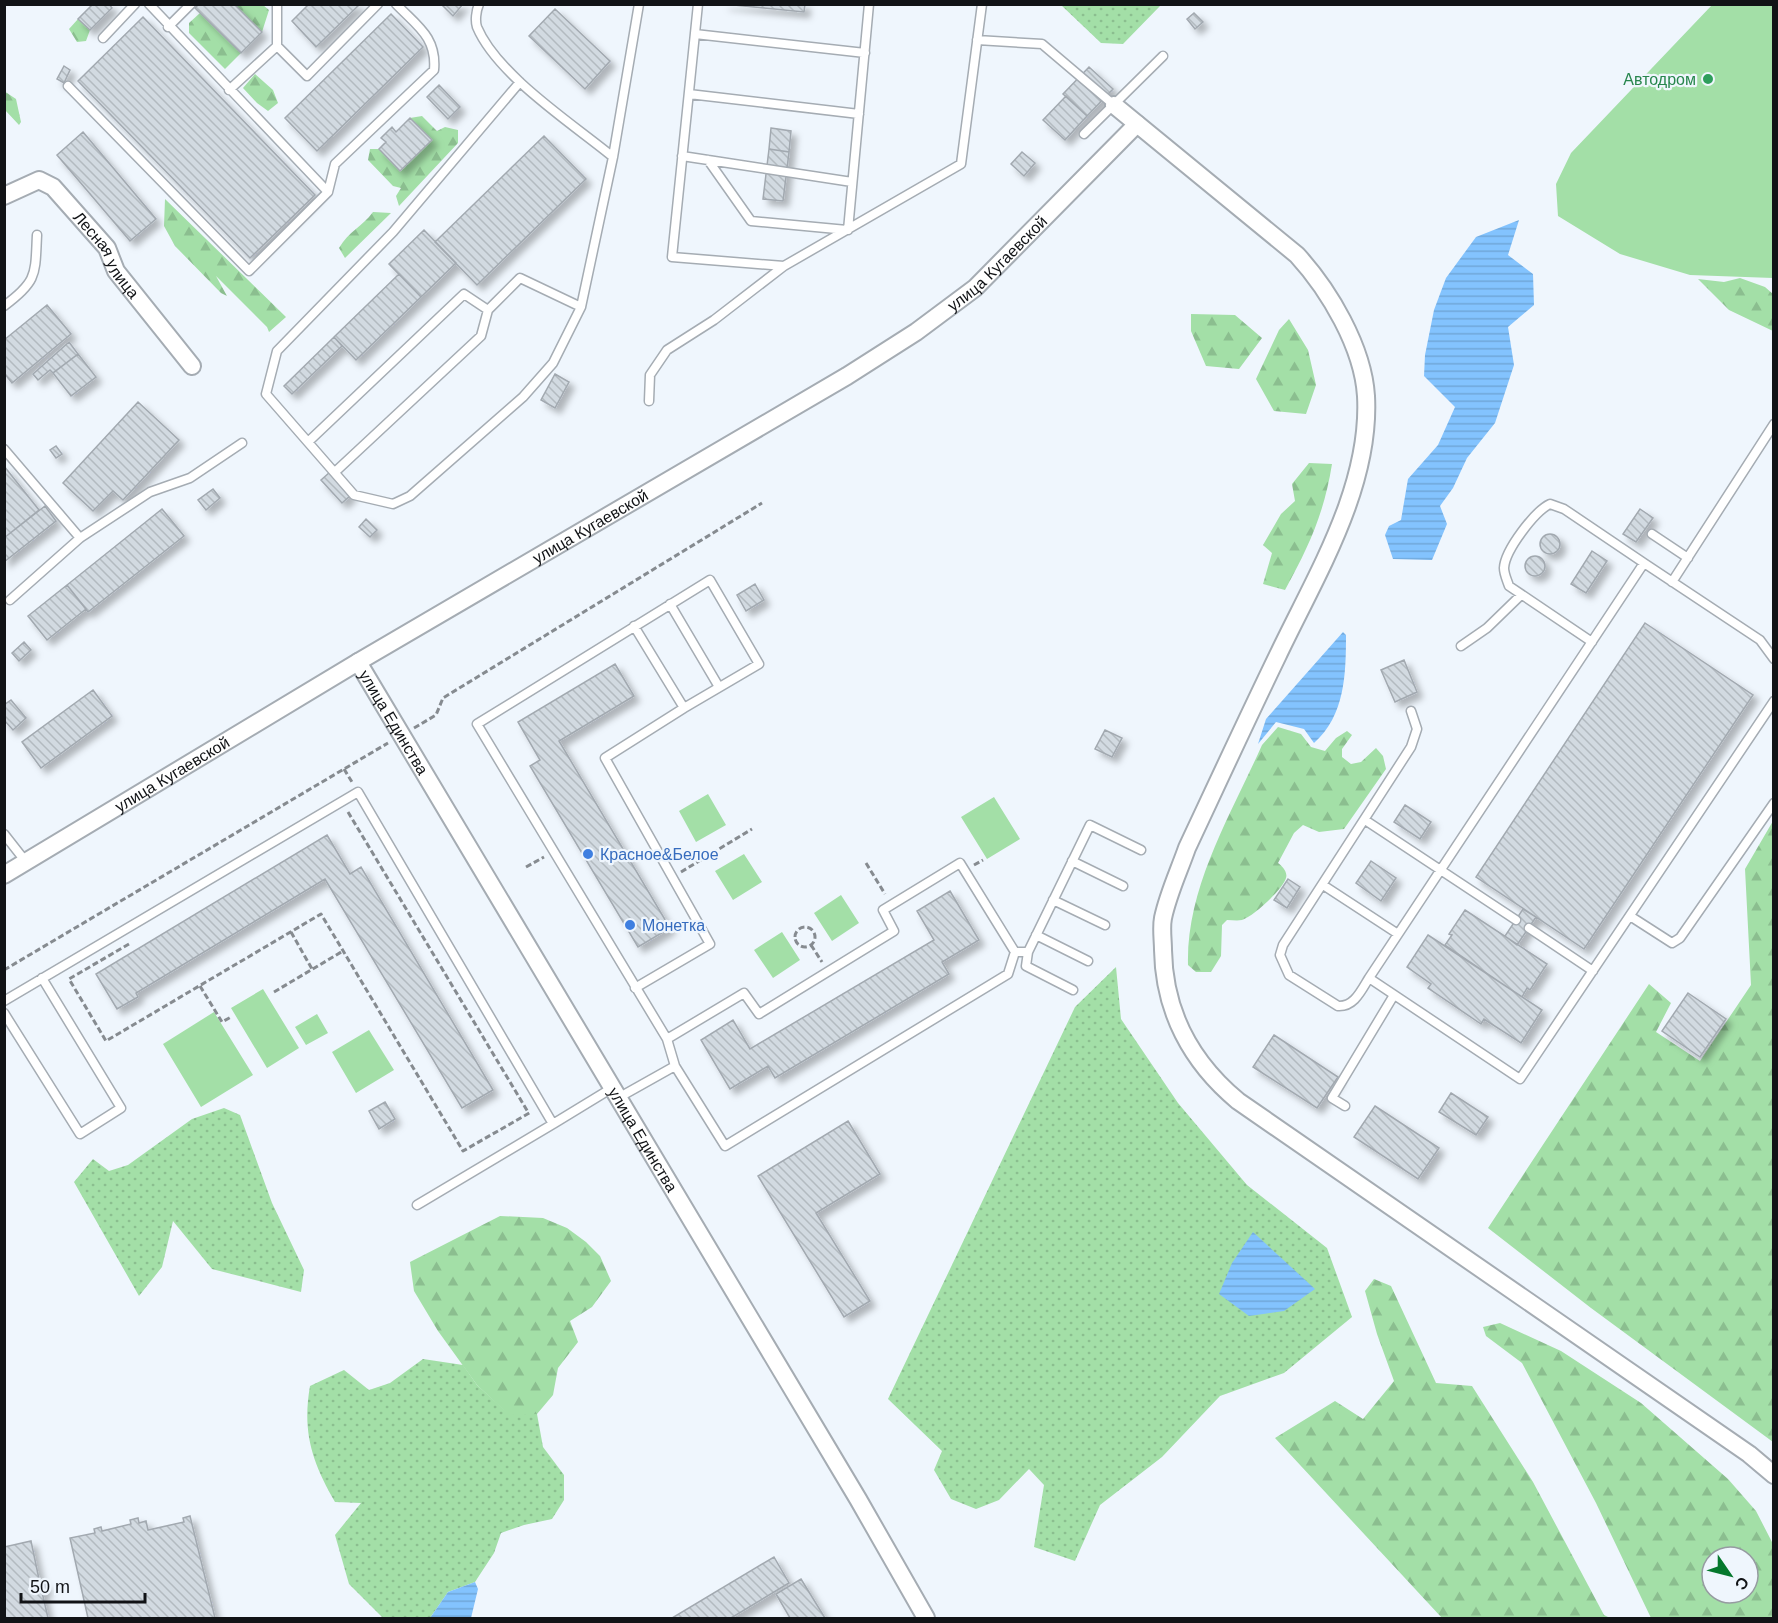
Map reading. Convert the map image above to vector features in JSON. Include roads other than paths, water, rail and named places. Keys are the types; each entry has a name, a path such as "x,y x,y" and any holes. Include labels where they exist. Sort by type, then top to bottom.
{"street":[{"path":"1114,105 1297,255 1320,280 1359,357 1366,394 1362,456 1329,548 1187,848 1173,886 1163,920 1163,975 1174,1017 1203,1068 1238,1101 1749,1454 1773,1475"},
{"name":"улица Кугаевской","path":"4,876 358,662 837,382 916,332 975,288 1137,124"},
{"name":"Лесная улица","path":"4,196 39,180 53,187 107,248 116,271 192,366"},
{"name":"улица Единства","path":"358,662 926,1618"}],"lane":[{"path":"103,38 135,4"},
{"path":"149,4 168,27 328,192"},
{"path":"168,27 191,4"},
{"path":"277,4 277,46 307,76 378,4"},
{"path":"68,86 249,271 328,192 335,164 434,70 435,56 432,41 396,4"},
{"path":"478,4 476,26 496,55 520,82 613,157"},
{"path":"520,82 393,232 277,351 266,394 354,495 393,504 410,496 523,397 553,363 580,307 613,157 639,4"},
{"path":"698,4 672,257 784,266"},
{"path":"848,230 869,4"},
{"path":"649,401 650,375 667,350 714,320 784,266 961,164 982,4"},
{"path":"695,34 865,53"},
{"path":"977,39 1042,44 1114,105"},
{"path":"229,90 277,46"},
{"path":"1084,134 1163,56"},
{"path":"689,94 859,114"},
{"path":"682,156 852,182"},
{"path":"708,160 751,221 848,230"},
{"path":"4,306 21,293 35,276 37,235"},
{"path":"334,472 481,336 488,310 520,279 580,307"},
{"path":"308,442 464,294 488,310"},
{"path":"1672,582 1773,424"},
{"path":"10,600 80,538 150,492 190,478 242,443"},
{"path":"4,449 80,538"},
{"path":"1592,642 1509,586 1503,570 1506,558 1539,509 1550,504 1564,509 1760,640 1773,658"},
{"path":"1652,534 1688,558"},
{"path":"1411,711 1417,729 1412,747 1283,945 1280,955 1288,975 1338,1006 1346,1006 1354,1001 1644,563"},
{"path":"635,988 710,944 604,758 759,664 710,580 477,724 635,988 667,1039 675,1065 725,1146 1008,974 1015,952 960,863 883,910 894,931 759,1014 744,993 667,1039"},
{"path":"1461,646 1487,628 1521,595"},
{"path":"670,604 719,687"},
{"path":"634,626 684,708"},
{"path":"1369,978 1520,1079 1773,701"},
{"path":"4,1001 358,792 553,1124"},
{"path":"1630,916 1672,943 1680,938 1773,804"},
{"path":"1365,820 1516,920"},
{"path":"1074,990 1026,966 1028,952 1036,935 1090,825 1141,850"},
{"path":"4,834 26,862"},
{"path":"1072,861 1123,886"},
{"path":"1323,885 1398,934"},
{"path":"1053,900 1105,925"},
{"path":"1529,928 1593,971"},
{"path":"1036,935 1088,961"},
{"path":"1015,952 1028,952"},
{"path":"4,1012 80,1134 121,1107 42,978"},
{"path":"1345,1106 1332,1098 1394,995"},
{"path":"417,1205 553,1124 675,1065"}],"water":[{"path":"1519,220 1508,255 1533,274 1534,305 1508,327 1514,365 1495,423 1467,458 1453,488 1440,506 1447,524 1432,560 1393,559 1385,535 1389,526 1401,520 1408,479 1438,445 1455,407 1424,376 1425,355 1434,310 1446,278 1476,237"},
{"path":"1343,632 1346,635 1346,650 1342,694 1332,720 1324,732 1314,743 1304,729 1276,722 1258,744 1266,719"},
{"path":"1253,1232 1315,1289 1284,1311 1249,1316 1219,1294 1232,1263"},
{"path":"475,1582 478,1589 471,1618 430,1618 448,1592"}],"place":[{"name":"Автодром","path":"1708,79"},
{"name":"Красное&Белое","path":"588,854"},
{"name":"Монетка","path":"630,925"}]}
